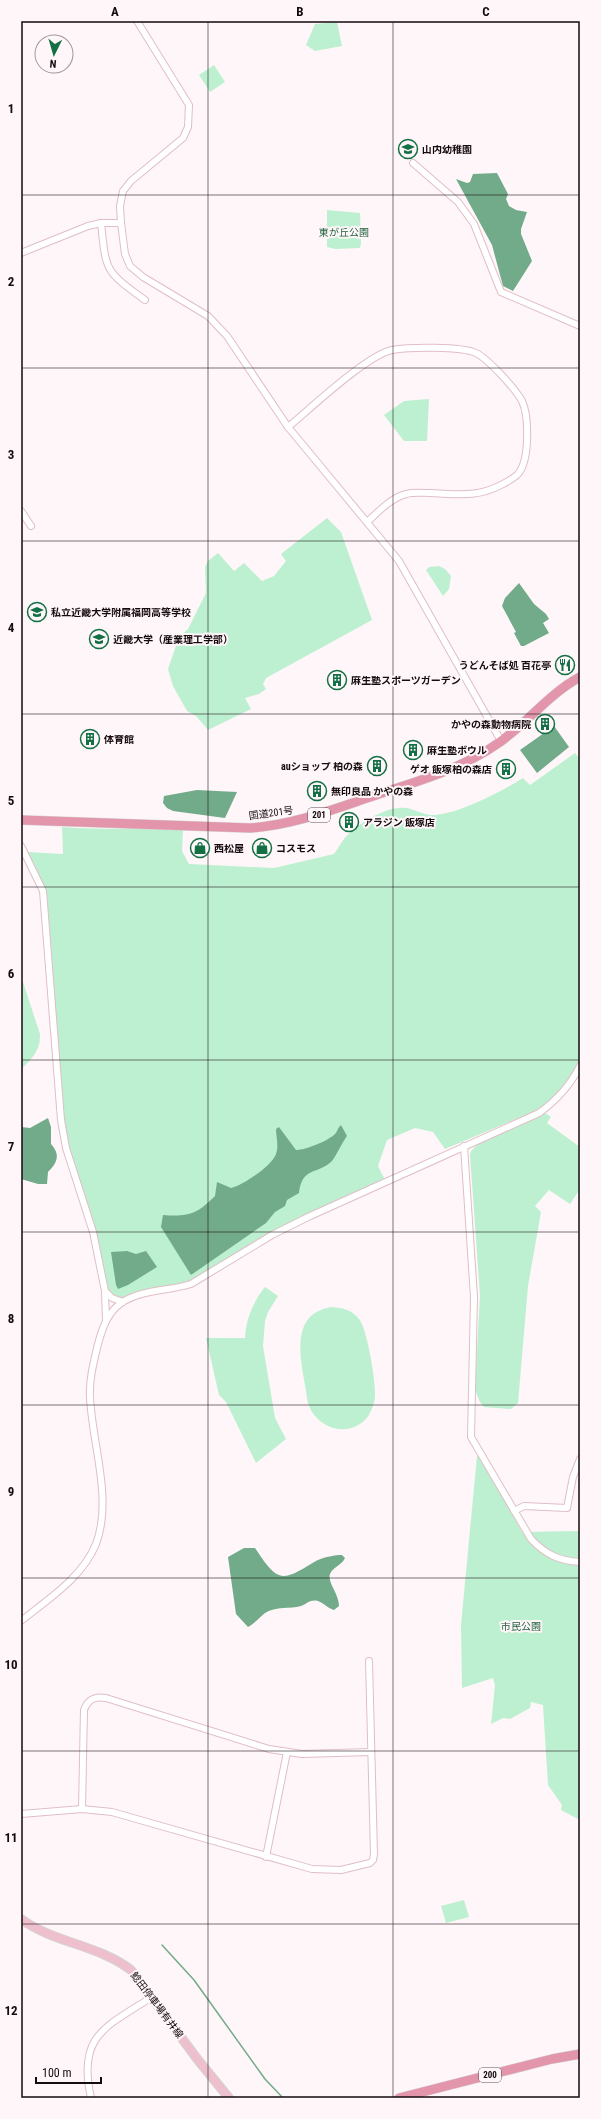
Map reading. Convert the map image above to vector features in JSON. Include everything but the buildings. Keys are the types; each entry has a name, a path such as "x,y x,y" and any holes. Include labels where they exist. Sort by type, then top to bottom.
{"highway":[{"name":"国道201号","path":"21,820 250,828 267,827 309,818 434,776 471,761 501,741 561,688 580,677"},
{"name":"200","path":"399,2098 580,2054"},
{"name":"200","path":"421,2098 553,2064 580,2060"}],"main road":[{"name":"鯰田停車場有井線","path":"21,1919 49,1936 121,1962 131,1970 198,2060 230,2098"}],"street":[{"path":"137,21 189,105 189,115 188,127 183,138 126,186 121,197 121,222 125,254 130,266 143,276 214,321 227,336 288,427 398,561 501,741"},
{"path":"413,163 458,202 474,224 501,292 580,326"},
{"path":"21,253 101,223 121,222"},
{"path":"101,223 104,253 107,264 113,276 146,300"},
{"path":"288,427 368,362 377,356 392,350 454,349 474,352 488,362 519,396 526,417 526,455 520,470 514,478 489,491 477,495 417,492 406,494 396,498 367,522"},
{"path":"21,511 30,526"},
{"path":"21,846 43,891 61,1120 66,1148 94,1232 105,1291 106,1319 95,1357 90,1397 103,1509 100,1532 90,1556 78,1572 66,1584 21,1621"},
{"path":"106,1319 123,1302 142,1293 179,1288 191,1284 272,1235 539,1113 554,1102 567,1088 580,1066"},
{"path":"464,1146 474,1296 471,1437 524,1530 538,1546 554,1558 580,1562"},
{"path":"105,1291 112,1298 123,1302"},
{"path":"514,1511 524,1506 567,1508 573,1477 580,1459"},
{"path":"21,1814 82,1809 122,1814 303,1868 326,1870 353,1867 373,1860 369,1660"},
{"path":"82,1809 84,1710 88,1702 95,1697 106,1698 253,1745 286,1752 313,1754 371,1752"},
{"path":"266,1857 286,1752"},
{"path":"91,2098 86,2068 90,2049 96,2039 122,2017 152,1998"}],"green space":[{"path":"337,22 342,46 315,51 306,45 315,24"},
{"path":"214,65 225,82 210,92 199,75"},
{"name":"東が丘公園","path":"327,210 360,213 360,248 335,249 327,247"},
{"path":"429,399 427,441 404,441 384,415 404,401"},
{"path":"327,518 341,532 372,620 266,678 263,684 266,689 259,694 245,698 251,709 208,730 196,716 187,711 173,686 168,669 179,637 188,629 206,593 205,567 208,561 218,553 234,571 244,563 262,581 274,576 286,561 281,554"},
{"path":"439,566 445,569 451,576 449,589 443,596 426,570 429,567"},
{"path":"575,753 580,759 580,1060 566,1086 544,1107 445,1149 433,1132 415,1128 387,1140 378,1166 385,1180 305,1216 192,1281 141,1293 124,1300 113,1297 107,1290 96,1232 69,1148 64,1124 45,889 27,852 63,854 62,827 107,829 183,829 182,851 189,864 274,868 334,854 344,839 363,822 390,810 406,808 429,815 442,814 466,807 523,778 530,785"},
{"path":"21,976 40,1034 40,1040 37,1050 32,1058 21,1070"},
{"path":"545,1113 551,1117 547,1123 580,1147 580,1189 570,1204 549,1190 535,1206 541,1212 528,1286 518,1403 511,1409 484,1407 475,1390 480,1295 470,1155 471,1151 479,1143"},
{"path":"265,1287 278,1296 268,1312 265,1321 263,1346 275,1418 286,1439 256,1463 226,1402 219,1395 206,1338 245,1338 251,1311"},
{"path":"332,1307 347,1310 353,1313 362,1324 368,1344 374,1379 375,1398 371,1411 365,1420 357,1426 347,1429 338,1429 328,1426 320,1421 313,1413 308,1403 301,1360 300,1345 302,1331 307,1320 317,1312"},
{"name":"市民公園","path":"477,1456 480,1456 522,1532 580,1531 580,1820 561,1810 562,1805 548,1785 543,1705 531,1702 530,1708 510,1719 503,1718 491,1724 495,1685 493,1678 462,1688 461,1625"},
{"path":"464,1900 469,1917 446,1923 441,1906"}],"shaded area":[{"path":"497,173 508,194 506,199 509,206 516,210 527,212 521,229 521,234 532,261 513,291 503,286 492,245 456,179 467,183 470,182 473,174"},
{"path":"519,583 534,604 546,614 549,619 543,623 549,633 524,646 521,646 514,633 516,632 502,606 505,598"},
{"path":"554,726 569,747 537,773 520,750"},
{"path":"197,790 237,792 225,818 173,811 167,808 163,803 164,796"},
{"path":"48,1118 51,1127 51,1144 56,1152 57,1159 48,1172 47,1184 38,1184 21,1179 21,1127 30,1128"},
{"path":"341,1125 347,1136 332,1161 307,1175 303,1179 299,1193 287,1200 285,1206 275,1212 266,1223 191,1275 161,1227 163,1215 186,1215 192,1213 203,1207 215,1196 217,1182 231,1188 243,1183 263,1169 269,1164 276,1154 276,1129 279,1127 296,1150 300,1150 327,1140 335,1134"},
{"path":"127,1251 136,1254 146,1251 157,1267 128,1285 118,1289 116,1285 111,1252"},
{"path":"244,1548 255,1548 272,1570 283,1576 294,1574 321,1559 330,1556 342,1555 345,1558 330,1574 330,1581 339,1606 334,1610 318,1601 313,1601 297,1607 278,1608 265,1613 248,1627 236,1614 228,1557"}],"waterway":[{"path":"162,1945 194,1980 265,2079 283,2098"}],"place":[{"name":"山内幼稚園","path":"408,149"},
{"name":"私立近畿大学附属福岡高等学校","path":"37,612"},
{"name":"近畿大学（産業理工学部）","path":"99,639"},
{"name":"うどんそば処 百花亭","path":"565,665"},
{"name":"麻生塾スポーツガーデン","path":"337,680"},
{"name":"かやの森動物病院","path":"545,724"},
{"name":"体育館","path":"90,739"},
{"name":"麻生塾ボウル","path":"413,750"},
{"name":"auショップ 柏の森","path":"377,766"},
{"name":"ゲオ 飯塚柏の森店","path":"506,769"},
{"name":"無印良品 かやの森","path":"317,791"},
{"name":"アラジン 飯塚店","path":"349,822"},
{"name":"西松屋","path":"200,848"},
{"name":"コスモス","path":"262,848"}]}
